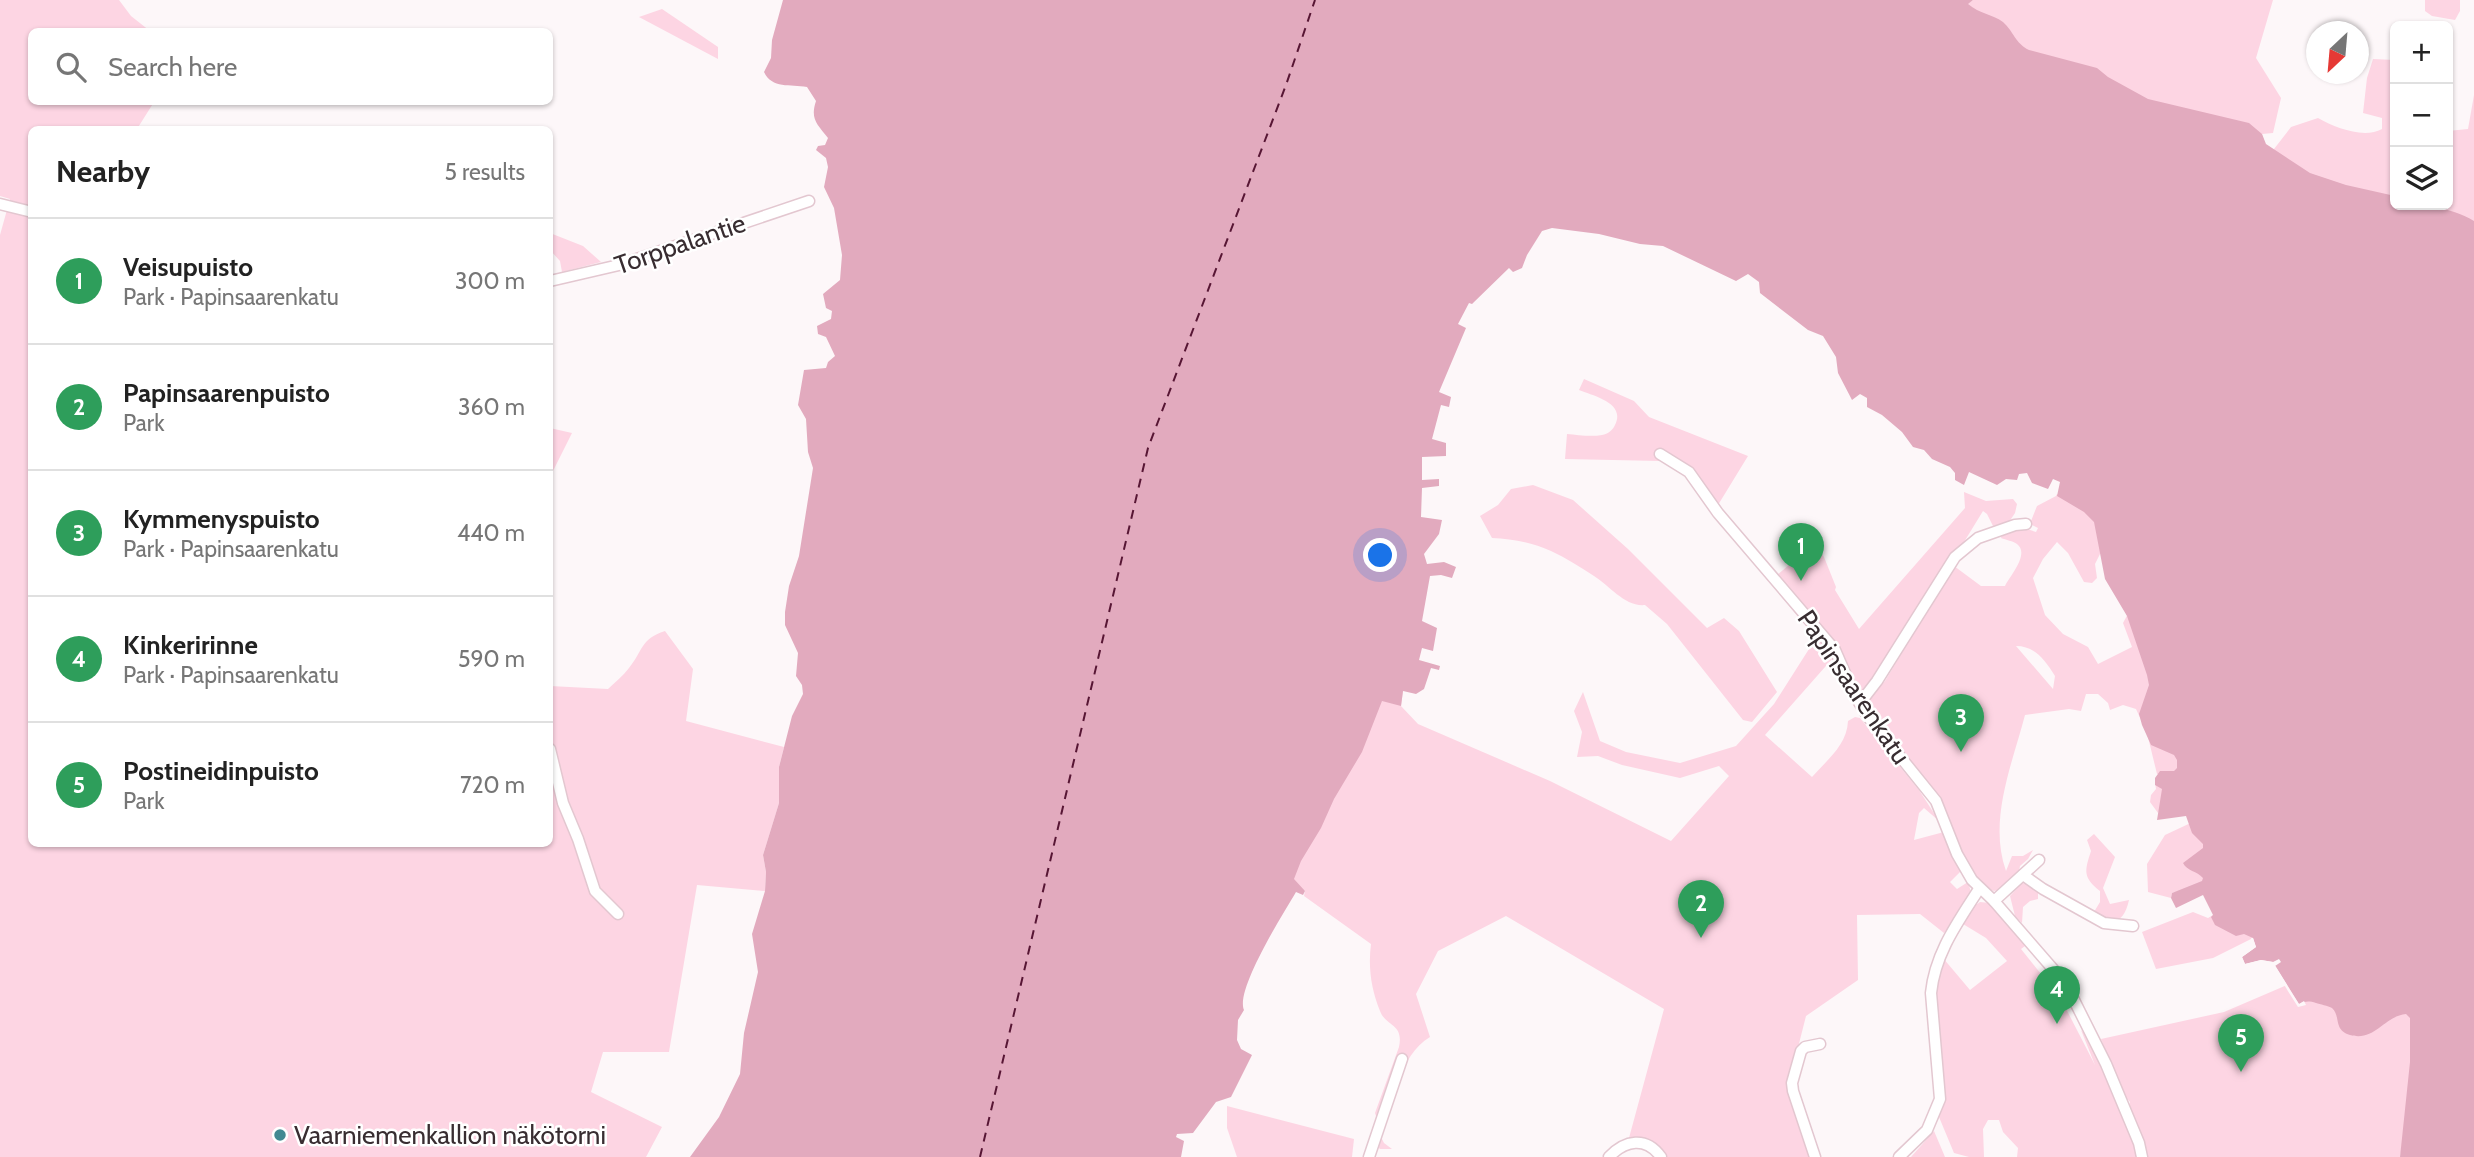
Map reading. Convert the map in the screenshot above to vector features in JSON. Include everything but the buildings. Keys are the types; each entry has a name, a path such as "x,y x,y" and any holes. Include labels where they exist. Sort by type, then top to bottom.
{"street":[{"name":"Torppalantie","path":"553,280 620,265 809,201"},
{"path":"0,204 28,211"},
{"name":"Papinsaarenkatu","path":"1660,454 1689,472 1718,513 1829,642 1869,718 1936,801 1957,854 1979,889 1994,901 2066,984 2106,1064 2139,1143 2142,1157"},
{"path":"1860,703 1877,681 1955,557 1978,538 2025,524"},
{"path":"553,766 556,783 595,891 618,914"},
{"path":"1994,901 2039,860"},
{"path":"2023,875 2104,923 2133,926"},
{"path":"1899,1157 1927,1130 1940,1099 1931,993 1933,976 1940,953 1979,889"},
{"path":"1815,1157 1795,1102 1792,1083 1801,1051 1809,1045 1820,1044"},
{"path":"1369,1157 1402,1059"},
{"path":"1609,1157 1623,1145 1633,1142 1648,1145 1661,1157"}],"shaded area":[{"path":"0,0 119,0 131,16 146,28 28,28 28,105 152,105 139,126 28,126 28,847 553,847 553,686 608,689 627,671 646,642 665,631 693,669 686,721 784,747 779,767 779,803 763,855 765,891 697,885 669,1052 603,1052 591,1092 662,1127 646,1157 0,1157 0,235 10,199 0,196"},
{"path":"783,0 1973,0 1968,4 2003,22 2029,50 2097,68 2148,99 2249,123 2262,134 2266,144 2310,173 2390,195 2390,210 2448,210 2474,221 2474,1157 2400,1157 2410,1062 2410,1018 2406,1014 2391,1019 2366,1035 2345,1033 2341,1030 2332,1008 2309,1002 2299,1004 2273,962 2261,960 2245,964 2242,957 2256,947 2253,938 2244,934 2236,936 2215,925 2203,895 2176,908 2171,898 2172,893 2202,881 2201,876 2183,863 2203,848 2203,844 2192,833 2186,816 2157,820 2162,789 2155,785 2155,778 2160,771 2174,771 2177,768 2177,760 2174,755 2151,745 2142,725 2139,714 2149,685 2147,675 2127,616 2105,579 2094,522 2084,512 2057,496 2060,482 2053,479 2048,489 2032,483 2027,473 2019,474 2017,480 2006,479 1997,485 1969,472 1964,485 1955,480 1955,473 1950,467 1932,459 1924,450 1913,447 1902,432 1882,415 1867,407 1867,398 1860,394 1852,400 1838,373 1836,357 1823,336 1808,330 1760,293 1759,282 1748,274 1736,281 1663,246 1552,228 1542,231 1522,268 1513,272 1509,268 1472,304 1469,303 1458,324 1466,328 1439,392 1451,397 1449,407 1441,405 1432,439 1446,443 1446,456 1422,457 1422,480 1439,479 1439,486 1422,488 1421,517 1442,520 1439,534 1424,554 1427,564 1444,562 1456,567 1452,578 1430,576 1422,621 1437,628 1433,651 1422,648 1419,660 1440,666 1439,670 1431,668 1424,689 1416,694 1403,691 1401,706 1382,701 1362,752 1301,861 1294,879 1305,891 1303,895 1296,892 1271,934 1246,986 1244,1010 1238,1020 1237,1040 1241,1049 1252,1055 1231,1097 1216,1102 1193,1133 1177,1134 1176,1137 1184,1141 1181,1157 690,1157 719,1117 740,1074 744,1033 758,972 752,934 765,891 763,855 779,803 779,767 792,716 803,694 802,685 796,676 798,653 785,625 789,586 799,556 813,468 808,452 806,419 798,405 804,370 826,368 835,356 826,337 818,334 817,326 831,319 832,311 826,308 823,294 840,280 842,255 834,208 824,187 828,167 826,158 816,150 818,146 825,145 828,138 816,121 816,101 807,87 782,85 772,81 764,72 771,58 772,40"},
{"path":"1973,0 2273,0 2256,58 2281,98 2273,133 2262,134 2265,144 2244,152 2019,46 2002,26 1967,4"},
{"path":"2425,0 2460,0 2460,11 2455,20 2432,16 2425,11"},
{"path":"662,9 718,47 718,59 639,17"},
{"path":"2373,59 2390,60 2390,210 2453,210 2453,130 2468,129 2474,95 2474,248 2270,172 2274,149 2291,127 2318,118 2341,129 2359,133 2382,129 2382,118 2363,113"},
{"path":"553,234 583,246 601,262 562,272 560,261 553,253"},
{"path":"1584,379 1634,401 1649,417 1748,456 1718,505 1777,575 1815,543 1824,557 1835,590 1859,629 1965,508 1964,492 1986,501 2013,499 2017,504 2009,522 1993,526 1983,511 1870,685 1860,693 1840,650 1765,735 1812,777 1840,745 1848,721 1855,717 1860,718 1919,790 1939,821 1924,808 1919,813 1914,840 1944,832 1961,871 1950,882 1957,889 1968,882 1971,892 1944,933 1920,914 1857,915 1858,980 1806,1016 1787,1091 1810,1157 1667,1157 1653,1142 1629,1138 1664,1009 1506,916 1438,951 1416,994 1430,1037 1419,1045 1404,1068 1381,1137 1392,1149 1380,1149 1377,1146 1375,1113 1400,1039 1397,1029 1380,1011 1374,994 1370,970 1371,944 1304,896 1305,891 1294,884 1279,851 1354,685 1403,691 1401,706 1418,724 1550,781 1671,841 1729,776 1719,766 1680,778 1622,765 1598,756 1577,757 1582,732 1574,711 1583,692 1600,741 1626,752 1680,763 1736,746 1774,704 1816,638 1759,570 1761,568 1684,472 1660,461 1565,459 1567,434 1589,436 1608,433 1613,429 1617,417 1616,411 1607,402 1579,390"},
{"path":"553,429 572,433 553,471"},
{"path":"1533,485 1573,500 1628,549 1707,628 1724,618 1739,631 1777,692 1752,722 1743,720 1667,624 1645,605 1624,599 1594,576 1551,551 1537,545 1492,538 1480,516 1498,505 1511,489"},
{"path":"2057,494 2105,513 2100,554 2095,564 2097,578 2092,583 2084,582 2068,553 2057,542 2043,559 2033,578 2045,615 2063,634 2088,647 2098,664 2132,647 2123,623 2130,610 2197,739 2158,813 2150,802 2156,789 2155,782 2162,785 2174,775 2157,774 2147,733 2136,709 2123,705 2110,710 2108,703 2098,694 2086,694 2081,711 2069,709 2025,715 2001,812 2001,852 2006,871 2012,856 2023,856 2033,850 2020,866 2018,876 2002,889 1994,891 1988,889 1976,876 1964,857 1941,801 1869,711 1867,701 1885,681 1954,566 1981,586 2005,586 2018,565 2021,553 2017,544 2001,538 2002,533 2027,529 2036,532 2038,528 2032,525 2031,521 2037,506","holes":["2016,646 2039,655 2055,676 2053,689"]},
{"path":"2197,820 2242,872 2172,893 2171,898 2148,892 2147,864 2165,835"},
{"path":"2094,834 2115,857 2103,888 2110,904 2129,900 2124,914 2117,920 2107,919 2094,912 2100,902 2100,891 2090,882 2086,868 2091,851 2087,840"},
{"path":"2022,883 2030,884 2038,892 2038,899 2023,907 2022,923 2015,916 2010,896"},
{"path":"1980,902 1990,903 2051,974 2025,946 2021,949 2061,999 2095,1065 2081,1030 2085,1034 2129,1126 2138,1157 2017,1157 2018,1148 2003,1132 1999,1120 1988,1120 1983,1129 1984,1157 1954,1153 1939,1117 1944,1088 1935,986 1943,958 1970,990 2007,961 1986,938 1963,924 1973,907"},
{"path":"2227,907 2253,938 2213,958 2156,969 2142,932 2193,912 2208,918"},
{"path":"2287,985 2290,989 2302,988 2426,1019 2400,1157 2147,1157 2144,1141 2129,1106 2130,1102 2124,1095 2101,1039 2224,1012"},
{"path":"1227,1106 1354,1139 1352,1157 1237,1157 1227,1128"},
{"path":"1934,1131 1945,1157 1911,1157"}],"pier":[{"path":"2251,938 2256,947 2242,957 2245,964 2279,959 2281,962 2275,966 2299,1004 2304,1001 2306,1005 2298,1007 2271,964 2244,967 2238,956 2253,946"}],"ferry route":[{"path":"980,1157 1148,448 1286,85 1315,0"}],"place":[{"name":"Veisupuisto","path":"1801,581"},
{"name":"Kymmenyspuisto","path":"1961,752"},
{"name":"Papinsaarenpuisto","path":"1701,938"},
{"name":"Kinkeririnne","path":"2057,1024"},
{"name":"Postineidinpuisto","path":"2241,1072"},
{"name":"Vaarniemenkallion näkötorni","path":"280,1135"}]}
